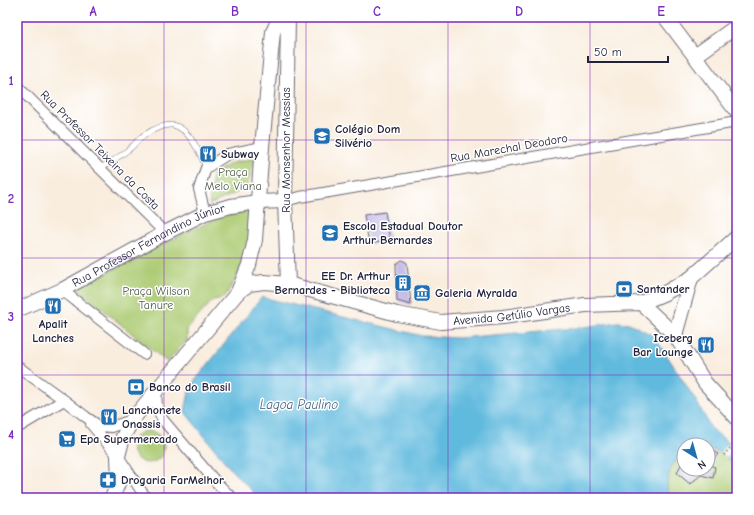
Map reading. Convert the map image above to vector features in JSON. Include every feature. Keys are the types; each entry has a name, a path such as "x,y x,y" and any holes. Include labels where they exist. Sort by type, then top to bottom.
{"main road":[{"path":"665,17 737,112"},
{"name":"Rua Monsenhor Messias","path":"238,292 249,265 255,240 257,202 273,32 285,18"},
{"name":"Rua Monsenhor Messias","path":"285,18 288,284"},
{"path":"695,56 737,26"},
{"name":"Rua Professor Fernandino Júnior","path":"17,310 62,290 165,233 205,213 231,206 257,202 286,201"},
{"path":"737,237 691,278 665,293 641,303 675,335 705,383 737,418"},
{"path":"675,335 691,278"},
{"name":"Avenida Getúlio Vargas","path":"238,292 249,284 264,282 288,284 397,314 441,322 503,317 585,305 641,303"},
{"path":"112,498 119,481 117,455 123,437 132,420 238,292"}],"street":[{"name":"Rua Professor Teixeira da Costa","path":"17,86 165,233"},
{"name":"Rua Marechal Deodoro","path":"286,201 300,197 737,122"},
{"path":"205,213 199,189 206,168 228,154 262,147"},
{"path":"62,290 144,354"},
{"path":"17,366 99,426 111,427 132,420"},
{"path":"156,391 157,408 163,420 232,498"},
{"path":"17,428 64,400"},
{"path":"86,417 117,455 146,498"}],"lane":[{"path":"99,168 114,160 149,132 157,128 172,125 185,131 190,136 206,168"}],"path":[{"path":"724,455 732,446"}],"green space":[{"name":"Praça Melo Viana","path":"255,158 247,188 209,205 213,174 232,163"},
{"name":"Praça Wilson Tanure","path":"252,210 250,241 238,275 224,298 213,300 187,329 187,340 167,362 76,288 187,232 221,217"},
{"path":"145,431 151,431 160,435 164,447 160,459 151,463 145,463 136,459 132,450 132,444 136,435"},
{"path":"716,450 721,452 731,462 737,473 737,493 735,498 671,498 668,492 667,482 672,466 676,461 676,477 716,477"}],"water":[{"name":"Lagoa Paulino","path":"262,297 422,336 458,338 577,328 618,322 629,323 652,335 695,399 711,428 737,450 737,473 726,456 716,451 716,437 676,437 676,461 672,466 667,482 668,492 671,498 259,498 234,473 185,412 190,387"}],"pier":[{"path":"729,443 735,449 727,458 721,452"}],"building":[{"path":"385,212 390,240 369,244 364,215"},
{"name":"EE Dr. Arthur Bernardes - Biblioteca","path":"402,260 407,263 411,305 397,301 396,264"},
{"path":"682,477 699,477 690,484"}],"place":[{"name":"Colégio Dom Silvério","path":"322,136"},
{"name":"Subway","path":"208,154"},
{"name":"Escola Estadual Doutor Arthur Bernardes","path":"330,233"},
{"name":"EE Dr. Arthur Bernardes - Biblioteca","path":"403,283"},
{"name":"Santander","path":"624,289"},
{"name":"Galeria Myralda","path":"422,293"},
{"name":"Apalit Lanches","path":"53,306"},
{"name":"Iceberg Bar Lounge","path":"706,345"},
{"name":"Banco do Brasil","path":"136,387"},
{"name":"Lanchonete Onassis","path":"109,417"},
{"name":"Epa Supermercado","path":"67,439"},
{"name":"Drogaria FarMelhor","path":"108,480"}]}
